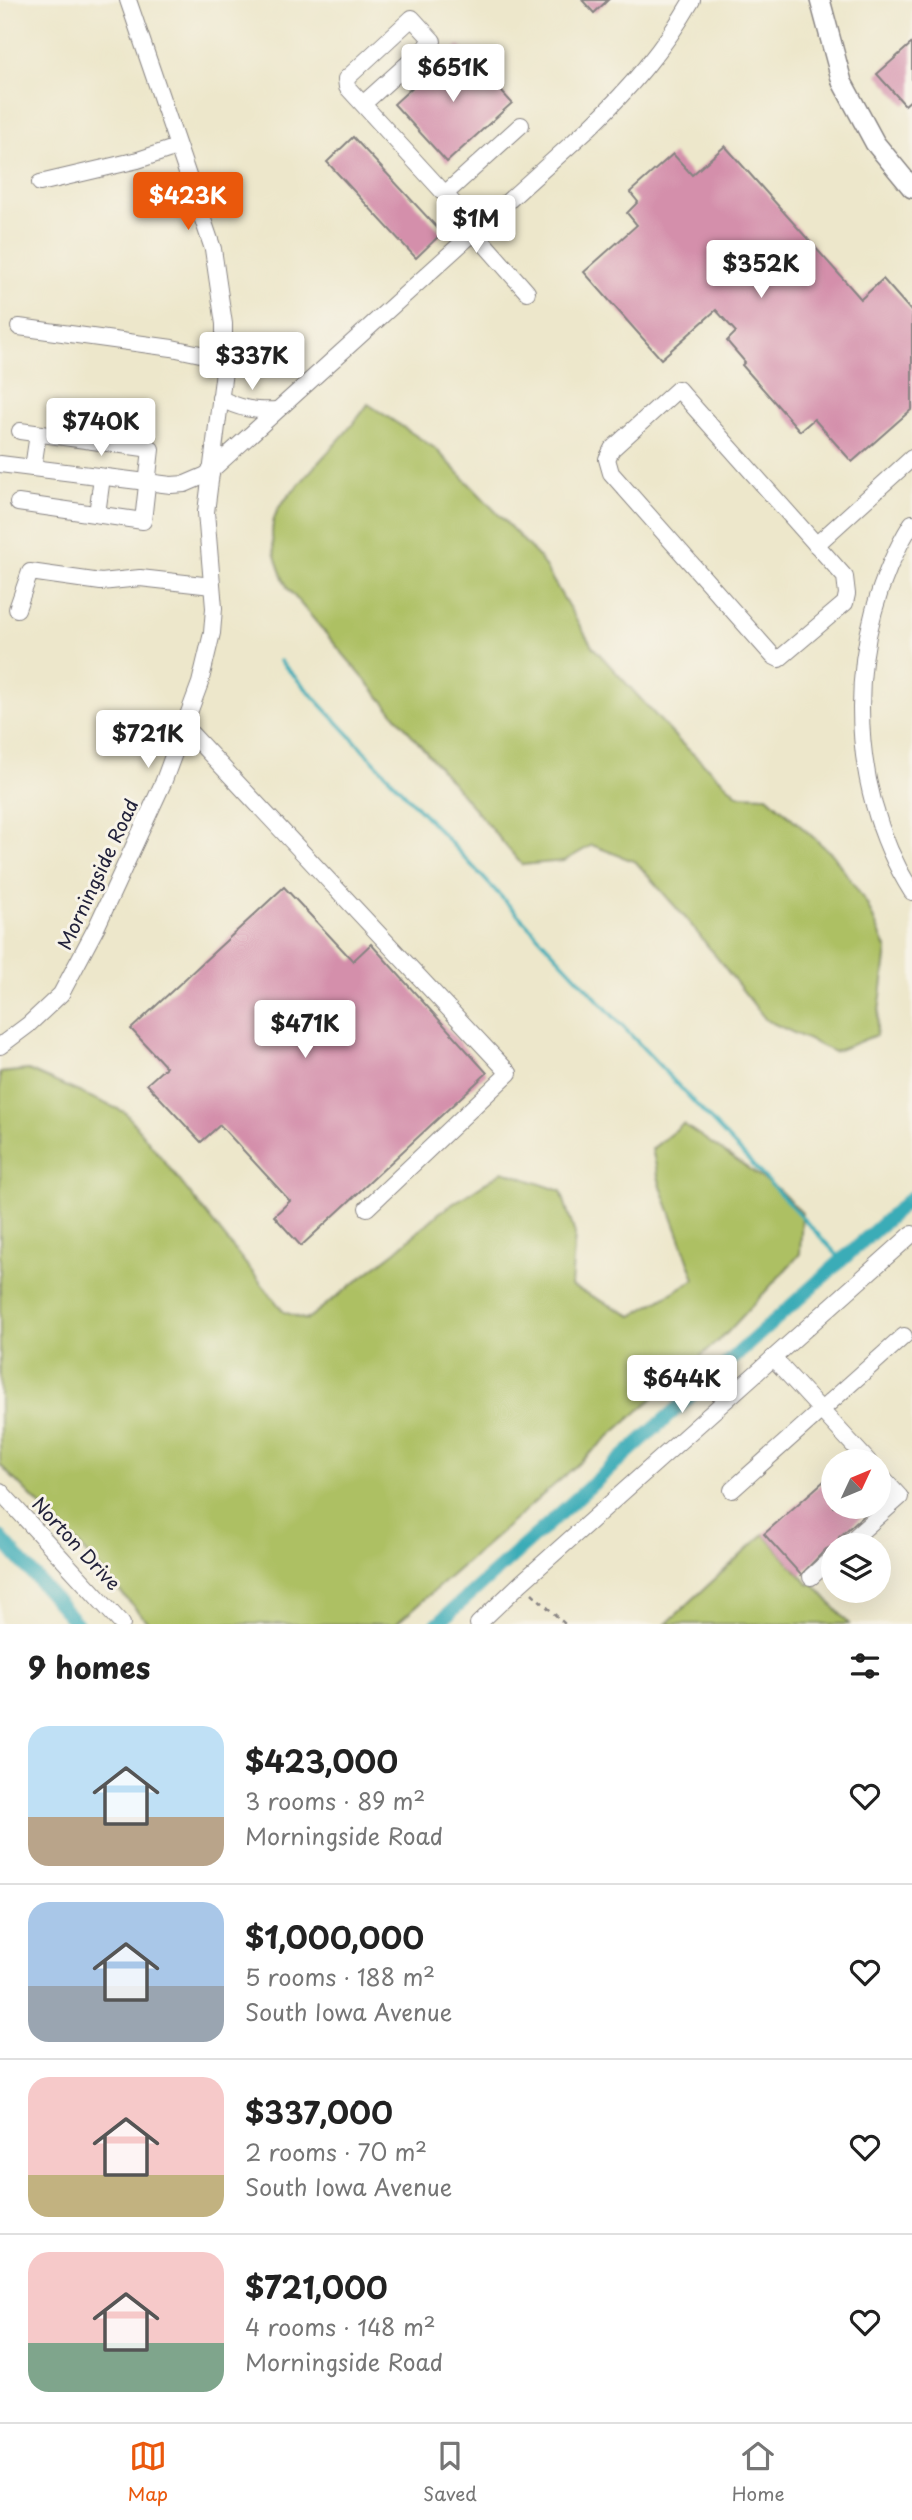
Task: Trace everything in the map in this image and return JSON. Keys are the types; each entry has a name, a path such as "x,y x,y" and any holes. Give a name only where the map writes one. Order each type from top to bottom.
{"main road":[{"path":"820,0 842,82 876,143 912,188"}],"street":[{"name":"Morningside Road","path":"0,1046 28,1026 61,994 103,914 163,783 200,683 212,633 214,608 206,512 224,359 224,324 213,249 128,0"},
{"path":"0,464 171,485 185,484 206,475 625,93 655,57 692,0"},
{"path":"363,104 433,41 412,18 346,79 347,87 445,194 527,292"},
{"path":"445,194 521,125"},
{"path":"40,183 138,160 177,147"},
{"path":"19,327 172,348 224,359"},
{"path":"678,389 816,545 845,576 848,594 845,603 779,659 773,656 611,472 607,459 612,449 678,389"},
{"path":"220,398 235,407 254,411 277,410"},
{"path":"18,503 143,521 151,449 20,431"},
{"path":"33,468 38,434"},
{"path":"816,545 912,458"},
{"path":"97,514 102,477"},
{"path":"912,523 889,569 874,609 866,646 861,728 870,792 885,837 912,892"},
{"path":"17,609 30,572 101,582 140,578 212,586"},
{"path":"184,726 509,1073 367,1208"},
{"path":"478,1624 912,1234"},
{"path":"732,1490 904,1336"},
{"path":"773,1358 857,1449"},
{"path":"891,1487 900,1497 891,1505"},
{"name":"Norton Drive","path":"0,1491 122,1624"},
{"path":"860,1533 875,1519"},
{"path":"811,1577 821,1568"}],"path":[{"path":"521,1583 565,1624"}],"green space":[{"path":"368,404 436,449 539,557 592,646 680,742 738,795 767,796 833,855 867,904 887,950 876,1035 834,1052 766,1020 688,921 636,862 592,845 564,861 522,865 288,589 272,541 277,511"},
{"path":"28,1070 125,1112 284,1312 306,1320 396,1251 439,1213 503,1171 561,1191 575,1234 571,1286 632,1316 695,1279 660,1184 652,1149 683,1124 778,1189 802,1213 800,1254 727,1333 396,1624 149,1624 79,1545 0,1465 0,1073"},
{"path":"764,1534 809,1585 813,1583 821,1592 821,1603 831,1603 849,1624 666,1624"}],"building":[{"path":"582,0 608,0 594,13"},
{"path":"912,43 912,99 905,105 877,74"},
{"path":"459,45 512,103 447,162 394,104"},
{"path":"353,137 442,233 416,258 327,162"},
{"path":"725,146 861,299 883,279 912,312 912,409 852,462 814,419 800,431 742,365 745,362 727,341 736,332 716,310 661,359 584,272 637,225 627,213 638,202 630,192 673,154 692,175"},
{"path":"284,887 353,961 371,944 487,1073 301,1246 274,1216 290,1201 220,1125 201,1142 147,1084 166,1067 131,1029"},
{"path":"821,1484 821,1519 859,1519 844,1533 821,1533 821,1554 801,1575 764,1534"}],"waterway":[{"path":"280,661 842,1260"},
{"path":"437,1624 912,1197"},
{"path":"0,1537 77,1624"}]}
